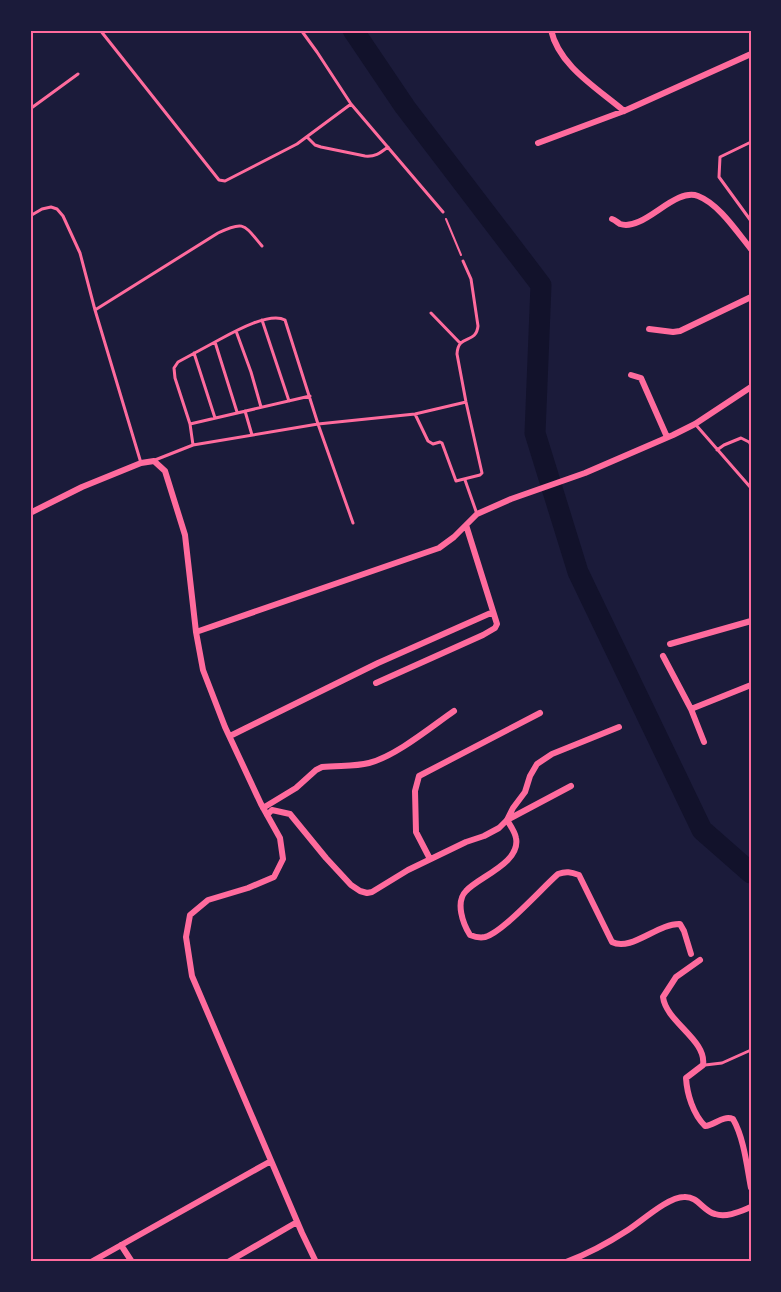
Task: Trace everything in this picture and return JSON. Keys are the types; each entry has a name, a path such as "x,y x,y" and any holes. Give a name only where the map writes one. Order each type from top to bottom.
{"street":[{"path":"551,30 553,39 567,63 624,111"},
{"path":"538,143 624,111 751,54"},
{"path":"612,219 621,224 634,223 670,202 695,195 722,213 751,249"},
{"path":"649,329 680,331 751,297"},
{"path":"631,375 641,378 667,437"},
{"path":"196,632 439,548 454,537 477,514 511,499 585,473 667,437 695,424 751,387"},
{"path":"30,513 82,487 141,463 154,461 165,471 184,535 203,670 230,736 263,808 280,838 283,859 274,878 208,900 190,915 186,937 192,976 315,1262"},
{"path":"376,683 495,628 497,624 466,525"},
{"path":"230,736 378,663 493,612"},
{"path":"670,644 751,621"},
{"path":"663,656 692,709 704,742"},
{"path":"692,709 751,685"},
{"path":"263,808 296,788 322,767 366,764 381,760 454,711"},
{"path":"430,860 416,832 415,792 419,776 540,713"},
{"path":"507,820 525,792 537,764 552,754 619,727"},
{"path":"267,815 272,810 290,814 351,885 367,893 378,889 408,870 466,842 484,836 499,828 507,820 571,786"},
{"path":"507,820 516,838 510,858 465,891 461,914 470,936 484,937 497,931 558,874 570,872 579,875 612,942 617,945 628,944 666,926 680,924 691,954"},
{"path":"700,960 676,977 663,997 667,1010 699,1048 704,1060 703,1065 686,1078 690,1101 698,1118 705,1126 725,1118 733,1119 742,1145 751,1188"},
{"path":"91,1262 271,1161"},
{"path":"566,1262 620,1235 672,1200 685,1196 697,1200 709,1212 717,1215 735,1214 751,1207"},
{"path":"228,1262 297,1222"},
{"path":"121,1245 132,1262"}],"lane":[{"path":"100,30 219,180 225,181 297,144 351,104"},
{"path":"301,30 351,104 443,212"},
{"path":"30,109 78,74"},
{"path":"307,137 315,145 321,147 365,156 379,154 388,147"},
{"path":"751,142 720,157 719,177 751,221"},
{"path":"30,216 51,207 57,209 63,216 80,254 141,463"},
{"path":"95,310 218,233 232,227 245,226 262,246"},
{"path":"416,414 428,441 433,444 440,442 442,444 456,481 480,475 483,471 457,354 460,343 474,336 478,326 471,279 463,261"},
{"path":"431,313 460,343"},
{"path":"193,445 174,372 178,362 236,331 262,320 282,318 285,320 318,424 354,523"},
{"path":"262,320 289,401"},
{"path":"236,331 261,407"},
{"path":"215,342 237,412"},
{"path":"194,353 215,418"},
{"path":"189,424 310,396"},
{"path":"154,461 193,445 318,424 416,414 466,402"},
{"path":"246,411 252,435"},
{"path":"695,424 751,488"},
{"path":"717,450 741,438 749,442 751,446"},
{"path":"465,480 477,514"},
{"path":"703,1065 723,1063 751,1050"}],"path":[{"path":"443,212 463,261"}],"waterway":[{"path":"353,30 405,107 541,285 535,433 578,572 702,830 751,873"}]}
